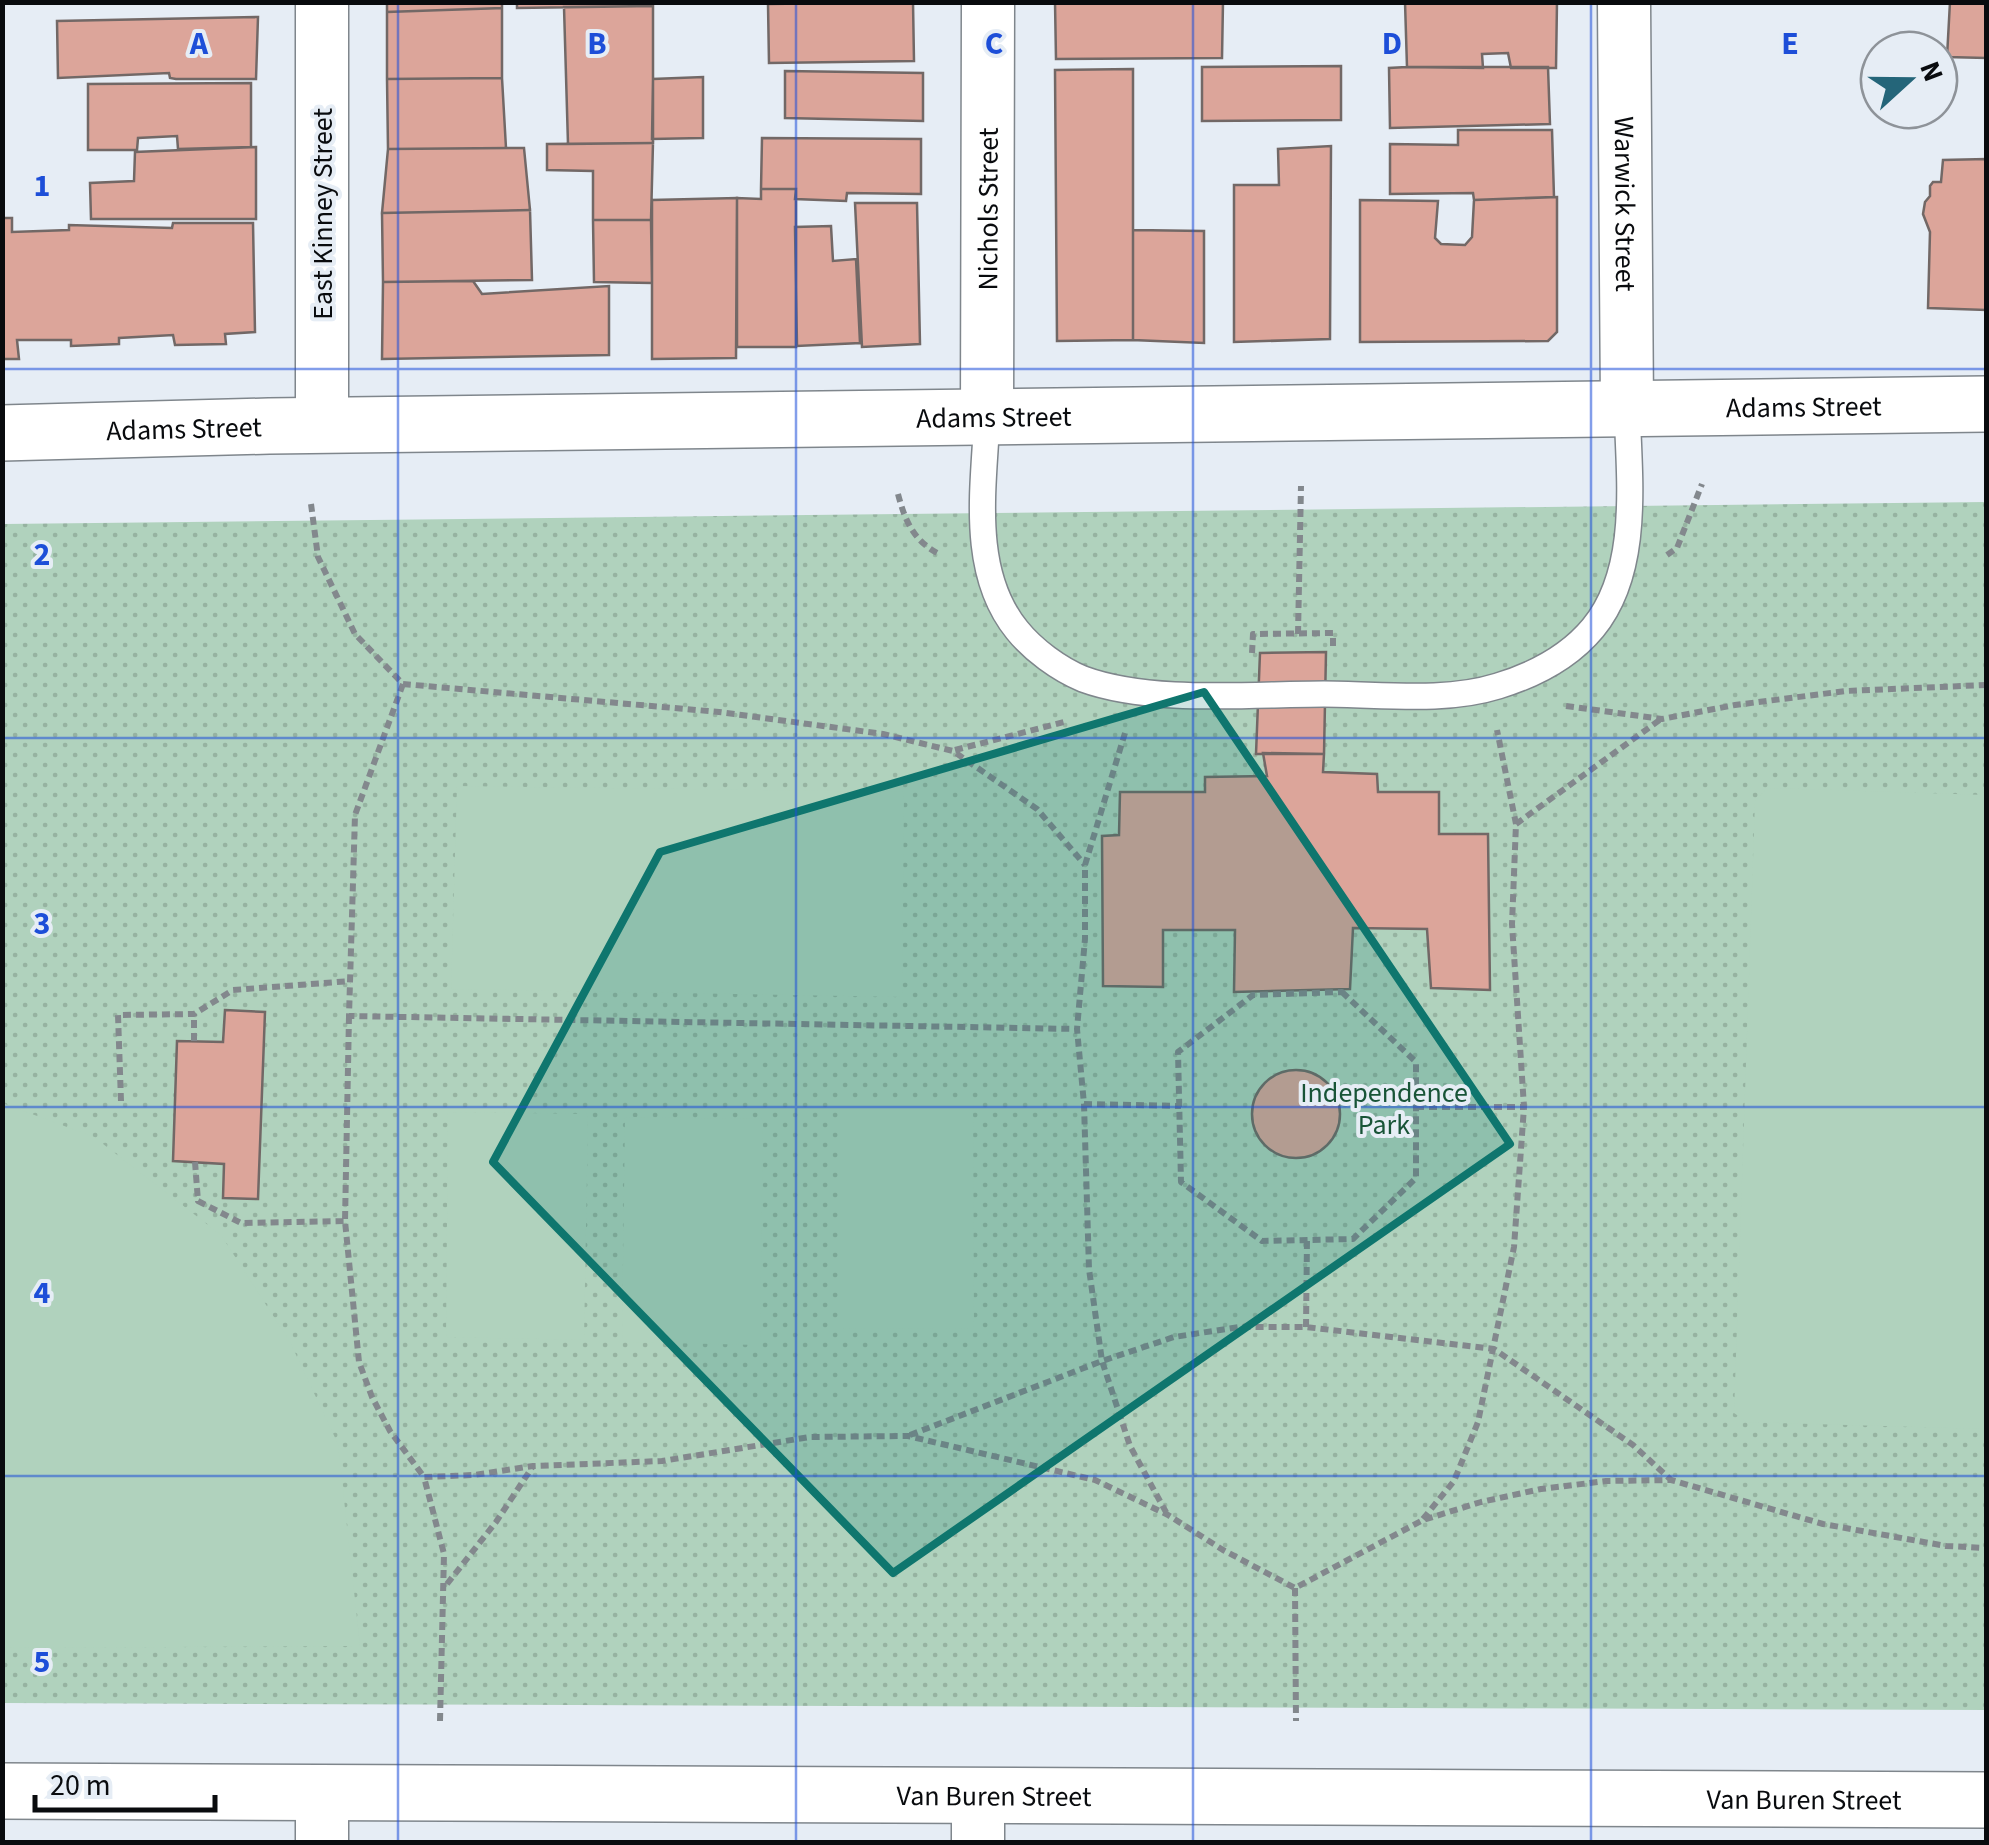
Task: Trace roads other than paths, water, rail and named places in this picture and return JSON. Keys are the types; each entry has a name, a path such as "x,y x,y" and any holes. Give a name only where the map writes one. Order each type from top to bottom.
{"street":[{"name":"East Kinney Street","path":"322,2 322,426"},
{"name":"Nichols Street","path":"987,417 988,2"},
{"name":"Warwick Street","path":"1624,2 1627,408"},
{"name":"Adams Street","path":"2,433 1986,404"},
{"name":"Van Buren Street","path":"2,1791 322,1818 978,1820 1986,1800"}],"lane":[{"path":"987,417 982,535 988,567 1001,604 1016,630 1044,656 1081,678 1126,690 1258,696 1442,694 1496,687 1556,662 1593,628 1616,594 1628,513 1627,408"}],"park label":[{"name":"Independence Park","path":"1384,1108"}]}
